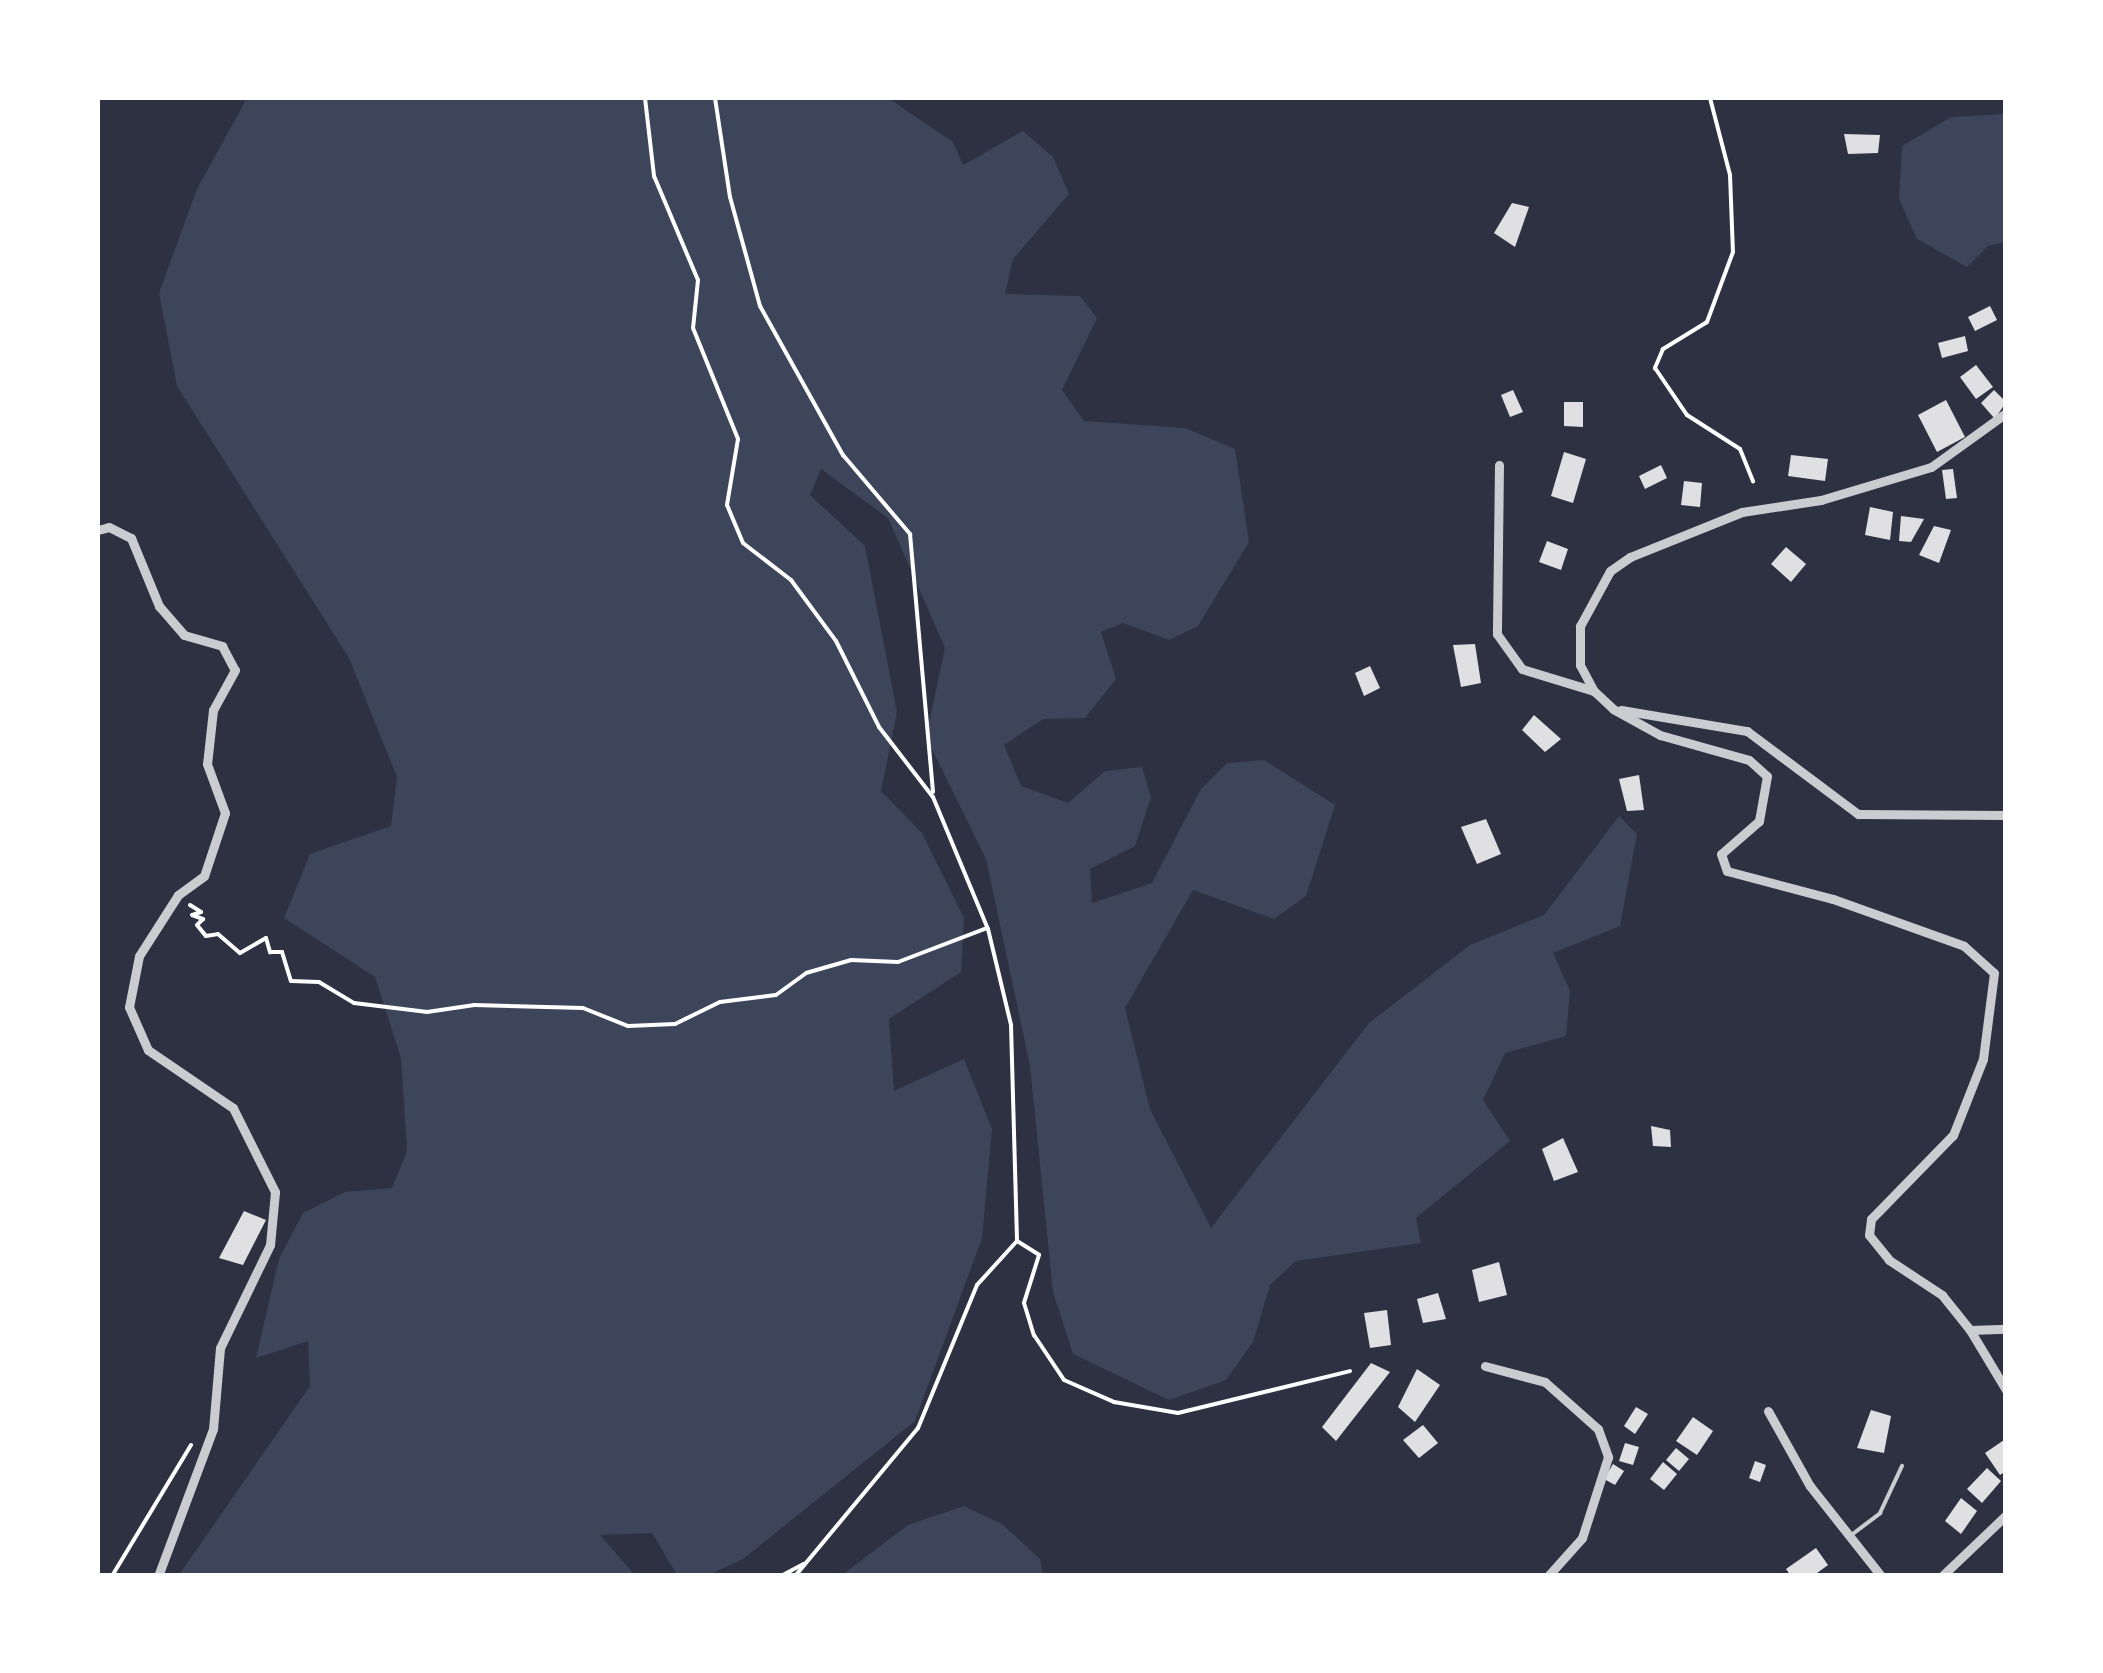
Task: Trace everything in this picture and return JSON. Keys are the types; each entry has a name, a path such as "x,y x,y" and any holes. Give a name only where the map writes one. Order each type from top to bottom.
{"street":[{"path":"2006,413 1931,467 1820,500 1742,512 1630,557 1610,571 1580,626 1580,665 1594,691 1614,709 1660,735 1750,760 1767,776 1760,822 1721,854 1726,872 1834,900 1964,946 1994,972 1983,1059 1953,1134 1871,1219 1869,1236 1889,1260 1942,1295 1970,1330 2006,1390"},
{"path":"1499,465 1497,634 1522,668 1594,691"},
{"path":"98,530 109,527 131,538 159,606 184,635 222,646 236,670 213,710 207,764 226,814 204,876 188,888 140,956 129,1007 148,1050 233,1108 274,1192 270,1246 220,1348 212,1432 158,1576"},
{"path":"1614,709 1748,731 1858,814 2006,815"},
{"path":"1970,1330 2006,1329"},
{"path":"1486,1366 1545,1382 1598,1430 1608,1458 1582,1538 1548,1576"},
{"path":"1768,1411 1810,1486 1881,1576"},
{"path":"1942,1576 2006,1516"}],"lane":[{"path":"1850,1536 1880,1513 1902,1466"}],"path":[{"path":"645,98 654,176 698,280 693,328 738,439 727,505 743,543 791,580 836,641 879,727 933,797 987,928 1011,1024 1017,1241 976,1285 918,1428 854,1498 812,1560 795,1576"},
{"path":"726,98 715,100 730,197 760,306 843,455 910,534 933,797"},
{"path":"1710,98 1730,175 1733,252 1707,322 1663,349 1655,368 1688,415 1740,450 1753,480"},
{"path":"188,888 200,897 188,907 201,912 192,915 204,919 197,925 206,936 218,934 240,953 266,938 270,952 282,952 291,981 319,982 354,1002 427,1012 474,1005 583,1008 628,1026 674,1024 720,1002 776,994 806,974 851,960 898,962 987,928"},
{"path":"1017,1241 1039,1255 1024,1303 1034,1334 1064,1380 1114,1402 1178,1413 1350,1371"},
{"path":"112,1576 186,1447 212,1432"},
{"path":"782,1576 812,1560"}],"shaded area":[{"path":"247,98 888,98 953,142 963,165 1023,131 1053,157 1069,194 1013,259 1005,294 1080,296 1097,318 1062,390 1084,421 1185,428 1235,449 1249,542 1198,626 1169,640 1123,623 1101,632 1116,679 1085,718 1043,719 1004,745 1021,786 1068,803 1105,771 1142,767 1151,797 1135,846 1090,869 1092,903 1152,883 1201,789 1227,763 1264,760 1335,805 1306,896 1274,919 1193,890 1125,1008 1150,1109 1211,1228 1369,1023 1470,945 1544,915 1619,816 1637,834 1620,926 1553,953 1570,991 1566,1036 1505,1053 1483,1100 1510,1141 1416,1218 1421,1243 1296,1261 1270,1285 1253,1342 1226,1380 1169,1400 1073,1354 1053,1292 1030,1066 986,859 926,737 945,648 888,518 821,469 810,495 865,546 897,712 881,791 922,833 964,918 961,972 889,1019 894,1091 964,1059 992,1129 982,1238 915,1421 743,1559 708,1575 677,1575 652,1533 600,1535 635,1575 179,1575 310,1386 308,1341 256,1358 279,1259 303,1213 345,1192 392,1188 407,1151 401,1058 375,977 284,918 310,854 391,826 397,777 349,658 177,386 159,293 197,189"},
{"path":"2005,114 2005,242 1988,246 1967,267 1917,239 1899,199 1902,146 1951,117"},
{"path":"964,1506 1002,1524 1040,1559 1043,1575 842,1575 908,1525"}],"building":[{"path":"1844,134 1880,135 1878,153 1848,154"},
{"path":"1512,203 1529,207 1515,247 1494,233"},
{"path":"1990,306 1997,320 1975,331 1968,317"},
{"path":"1965,336 1968,351 1942,358 1938,343"},
{"path":"1976,365 1993,387 1976,399 1960,377"},
{"path":"1513,390 1523,412 1510,417 1501,395"},
{"path":"1994,390 2006,402 1995,419 1981,403"},
{"path":"1946,400 1965,437 1937,452 1918,415"},
{"path":"1564,402 1583,402 1583,427 1564,426"},
{"path":"1564,452 1586,459 1573,503 1551,496"},
{"path":"1791,455 1828,459 1825,481 1788,476"},
{"path":"1661,465 1667,478 1645,489 1639,476"},
{"path":"1953,469 1957,498 1946,499 1942,470"},
{"path":"1684,481 1702,483 1700,507 1681,505"},
{"path":"1870,507 1893,512 1890,540 1865,535"},
{"path":"1901,516 1924,519 1911,542 1899,541"},
{"path":"1934,526 1951,530 1939,563 1919,555"},
{"path":"1547,541 1568,549 1561,570 1539,562"},
{"path":"1786,547 1806,564 1791,582 1771,564"},
{"path":"1475,644 1481,683 1461,687 1453,645"},
{"path":"1370,666 1380,688 1364,696 1355,673"},
{"path":"1534,715 1561,739 1545,752 1522,730"},
{"path":"1639,775 1644,810 1627,811 1619,779"},
{"path":"1486,819 1501,854 1477,864 1461,827"},
{"path":"1651,1126 1670,1130 1671,1147 1653,1146"},
{"path":"1563,1138 1578,1172 1554,1181 1542,1149"},
{"path":"244,1211 266,1220 243,1265 219,1258"},
{"path":"1499,1262 1507,1295 1479,1302 1472,1270"},
{"path":"1438,1293 1446,1319 1423,1323 1417,1299"},
{"path":"1387,1310 1391,1345 1370,1348 1364,1313"},
{"path":"1371,1363 1390,1372 1336,1441 1322,1427"},
{"path":"1417,1369 1440,1385 1415,1422 1398,1407"},
{"path":"1636,1407 1648,1414 1635,1434 1624,1426"},
{"path":"1871,1410 1891,1416 1884,1453 1857,1448"},
{"path":"1693,1417 1713,1431 1697,1455 1676,1441"},
{"path":"1423,1425 1438,1443 1419,1458 1403,1440"},
{"path":"2004,1440 2006,1471 2000,1475 1985,1453"},
{"path":"1625,1443 1639,1447 1633,1465 1619,1461"},
{"path":"1676,1448 1689,1459 1679,1471 1666,1460"},
{"path":"1755,1461 1766,1465 1760,1482 1749,1478"},
{"path":"1663,1462 1677,1474 1664,1490 1650,1479"},
{"path":"1613,1464 1624,1471 1615,1485 1604,1479"},
{"path":"1987,1468 2001,1481 1982,1503 1967,1489"},
{"path":"1961,1498 1977,1511 1961,1534 1945,1521"},
{"path":"1816,1548 1828,1565 1813,1576 1791,1576 1786,1569"}]}
